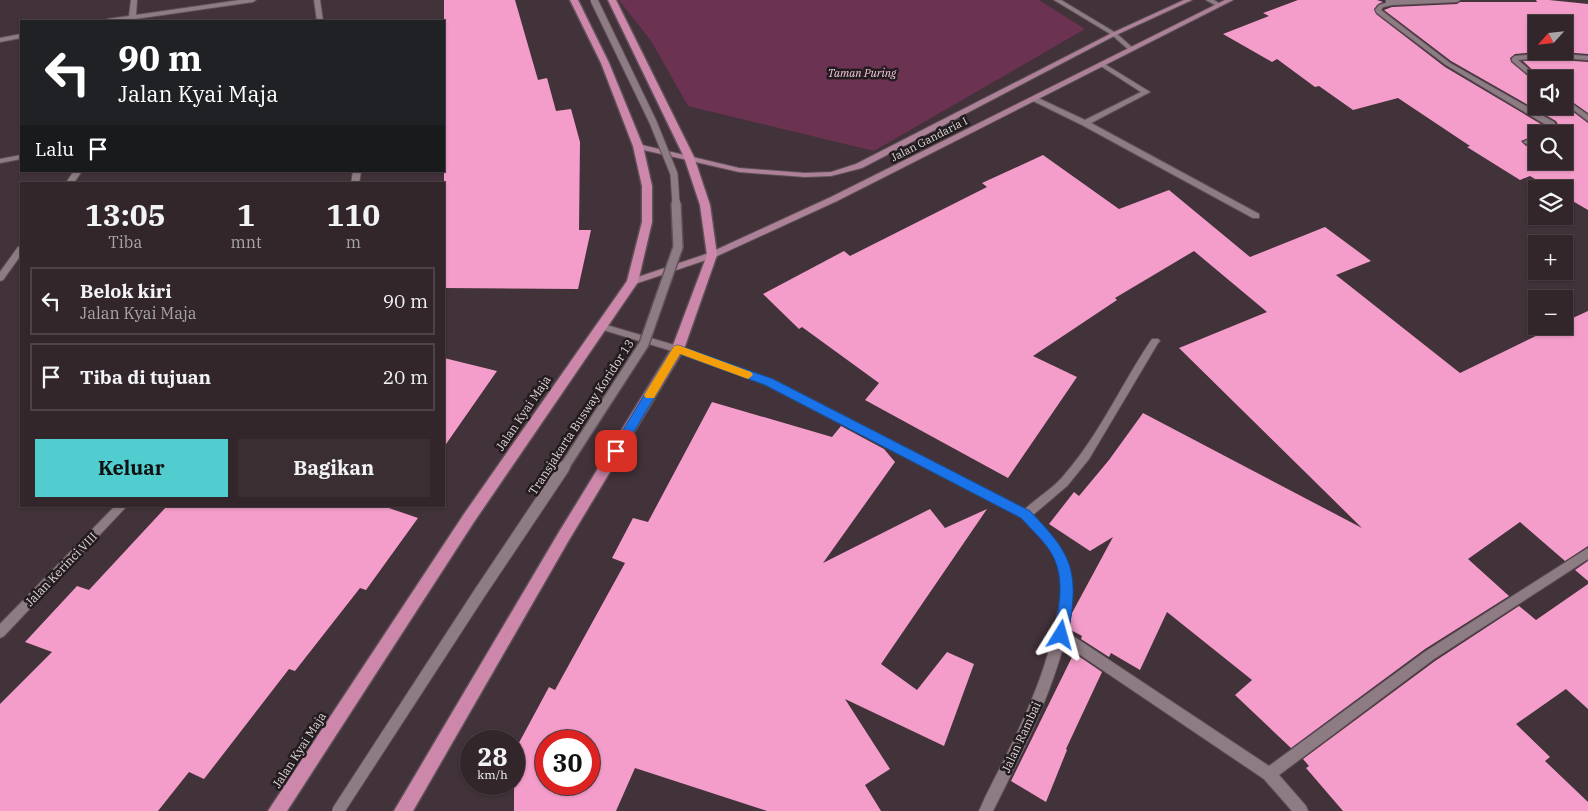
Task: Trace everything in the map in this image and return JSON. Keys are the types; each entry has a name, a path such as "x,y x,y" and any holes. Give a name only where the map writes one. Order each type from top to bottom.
{"main road":[{"name":"Jalan Kyai Maja","path":"277,811 469,518 632,282 647,222 648,186 638,146 605,63 574,0"},
{"path":"403,811 564,536 678,349 712,255 705,205 688,157 612,0"},
{"name":"Jalan Gandaria I","path":"638,146 739,170 805,175 831,174 859,166 1114,34 1189,0"},
{"name":"Jalan Gandaria I","path":"632,282 712,255 834,199 1230,0"}],"street":[{"path":"134,0 132,19 253,0"},
{"path":"316,0 320,20"},
{"name":"Transjakarta Busway Koridor 13","path":"338,811 479,594 590,430 644,344 678,247 674,174 653,122 594,0"},
{"path":"1057,0 1114,34 1131,49"},
{"path":"1209,0 1219,5"},
{"path":"1384,0 1392,3"},
{"path":"1457,0 1392,3 1381,6 1378,10 1448,64 1552,125"},
{"path":"0,40 20,36"},
{"path":"1528,72 1515,61 1515,58 1547,55 1588,58"},
{"path":"1085,123 1146,92 1101,64"},
{"path":"1033,100 1085,123 1256,216"},
{"path":"1573,107 1588,119"},
{"path":"0,161 20,157"},
{"path":"70,182 77,172"},
{"path":"0,278 20,250"},
{"name":"Jalan Rambai","path":"600,326 678,349 769,382 1026,514 1052,544 1065,567 1068,592 1061,635 1033,717 986,811"},
{"path":"1026,514 1074,473 1113,413 1128,384 1155,341"},
{"name":"Jalan Kerinci VIII","path":"0,632 121,507"},
{"path":"1269,774 1430,655 1588,553"},
{"path":"1061,635 1269,774 1301,811"}],"green space":[{"name":"Taman Puring","path":"619,0 1039,0 1085,29 874,151 688,106 651,41"}],"building":[{"path":"444,0 515,0 538,80 547,78 556,111 571,109 580,142 579,230 591,230 578,289 445,288"},
{"path":"1298,0 1377,0 1383,2 1374,9 1376,14 1445,67 1543,125 1528,125 1528,138 1521,141 1526,146 1528,145 1528,170 1573,170 1573,125 1558,125 1556,121 1546,115 1573,115 1573,112 1588,123 1588,210 1573,201 1573,180 1537,180 1530,176 1520,180 1467,147 1470,146 1398,98 1353,110 1319,86 1315,87 1277,59 1272,62 1223,34 1269,16 1263,13"},
{"path":"1536,0 1549,0 1588,4 1588,54 1573,53 1573,15 1528,15 1528,53 1515,54 1510,58 1511,62 1528,76 1528,105 1451,61 1384,10 1392,7 1457,4 1460,2 1537,2"},
{"path":"1561,60 1588,62 1588,113 1573,102 1573,70 1532,70 1523,61"},
{"path":"1043,155 1119,209 1169,190 1250,257 1325,227 1371,261 1336,275 1460,373 1538,335 1573,335 1573,318 1588,311 1588,546 1565,561 1520,522 1468,559 1509,596 1425,649 1291,748 1235,695 1252,680 1167,612 1140,670 1111,653 1109,657 1081,639 1082,636 1069,629 1072,613 1113,537 1090,551 1049,524 1074,492 1079,496 1109,460 1143,413 1362,528 1179,348 1267,312 1194,251 1115,298 1117,300 1033,356 1077,377 1008,478 865,400 879,383 802,327 799,329 763,294 844,251 850,256 987,187 982,183"},
{"path":"445,358 497,371 445,446"},
{"path":"712,402 832,437 841,426 884,449 895,462 823,563 930,509 945,528 987,509 881,664 917,690 947,652 974,664 944,746 845,699 890,769 865,785 881,811 767,811 635,768 616,811 514,811 514,795 525,795 525,732 549,687 555,690 625,563 612,558 633,518 648,522"},
{"path":"166,507 386,507 418,518 366,590 360,588 295,671 289,669 204,779 189,772 158,811 0,811 0,704 52,652 25,642 77,586 89,590"},
{"path":"1588,561 1588,581 1575,570"},
{"path":"1588,584 1588,709 1566,689 1516,724 1550,757 1545,761 1588,802 1588,811 1343,811 1306,768 1309,766 1303,759 1435,661 1519,606 1536,620"},
{"path":"1074,653 1102,672 1066,749 1046,802 1011,781"}],"slow traffic":[{"path":"650,395 678,349 748,375"}],"route":[{"path":"616,451 678,349 769,382 1026,514 1052,544 1065,567 1068,592 1061,635"}]}
